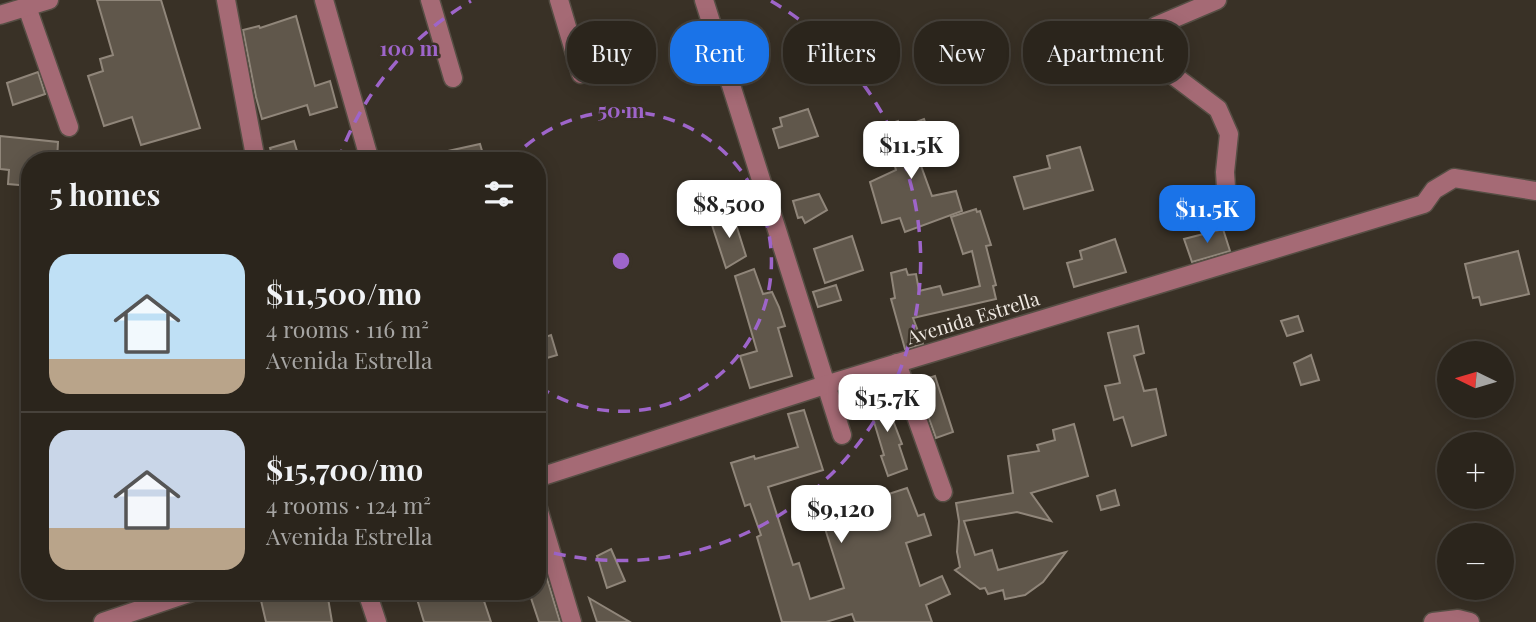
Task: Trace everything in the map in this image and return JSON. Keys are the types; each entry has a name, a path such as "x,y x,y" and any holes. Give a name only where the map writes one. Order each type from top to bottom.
{"street":[{"path":"0,15 49,0"},
{"path":"226,0 254,152"},
{"path":"324,0 367,152"},
{"path":"429,0 453,78"},
{"path":"559,0 567,27"},
{"path":"704,0 842,435"},
{"path":"1217,0 1156,26 1148,48 1153,60 1218,109 1229,134 1225,172 1228,218"},
{"path":"27,7 69,127"},
{"name":"Avenida Estrella","path":"546,475 825,385 1424,204 1434,190 1454,178 1536,191"},
{"path":"897,363 943,492"},
{"path":"546,535 572,622"},
{"path":"103,622 168,600"},
{"path":"370,600 377,622"},
{"path":"1433,622 1458,619 1470,622"}],"building":[{"path":"97,0 161,0 200,128 141,145 132,117 104,126 88,76 103,71 100,59 113,55"},
{"path":"296,16 315,86 330,81 337,107 310,115 307,105 262,119 243,30 259,26 260,28"},
{"path":"38,72 45,94 13,105 7,83"},
{"path":"808,109 818,136 779,148 773,129 782,126 780,118"},
{"path":"924,119 937,156 920,163 932,196 956,191 962,211 905,232 900,218 882,223 870,182 896,170 883,126 898,121 900,128"},
{"path":"0,136 58,142 57,152 21,152 21,185 8,184 9,170 0,169"},
{"path":"294,141 297,152 271,152 270,148"},
{"path":"480,144 482,152 443,152"},
{"path":"1080,147 1093,190 1024,209 1014,177 1050,168 1047,156"},
{"path":"819,194 827,210 805,223 802,217 798,218 793,201"},
{"path":"976,209 977,212 980,211 991,245 986,246 996,285 993,286 996,299 913,318 923,344 905,349 891,299 895,298 891,273 906,269 908,275 916,274 919,291 940,286 943,295 980,286 972,251 963,254 951,217"},
{"path":"733,215 746,256 726,268 711,222"},
{"path":"1223,229 1230,251 1192,262 1184,239"},
{"path":"852,236 863,270 825,283 814,249"},
{"path":"1115,239 1126,272 1074,287 1067,263 1082,259 1080,251"},
{"path":"1518,251 1529,294 1481,305 1479,297 1473,298 1465,264"},
{"path":"754,269 763,294 772,292 779,307 785,326 778,328 792,376 750,388 740,356 757,351 735,276"},
{"path":"836,285 841,300 818,307 813,292"},
{"path":"1298,316 1303,331 1287,336 1281,321"},
{"path":"1138,326 1144,353 1134,356 1144,391 1156,389 1166,435 1132,446 1123,417 1114,420 1105,386 1120,383 1108,333"},
{"path":"551,335 557,355 546,358 546,337"},
{"path":"1311,355 1319,380 1301,385 1294,363"},
{"path":"935,376 953,432 936,438 916,382"},
{"path":"887,389 892,409 889,410 902,444 899,445 907,469 888,476 868,402"},
{"path":"804,410 823,470 768,487 793,565 799,563 810,599 844,588 821,516 907,488 918,516 924,514 931,535 906,543 920,586 942,576 950,594 926,605 932,622 855,622 852,614 826,622 782,622 757,537 761,535 750,504 745,506 731,463 798,447 788,414"},
{"path":"1074,424 1088,476 1031,493 1051,521 1017,512 964,521 975,555 992,550 998,570 1066,552 1043,582 1025,595 1005,599 1003,590 988,594 985,588 980,589 955,570 960,567 956,503 1013,493 1008,456 1039,451 1037,445 1055,440 1053,430"},
{"path":"1115,490 1119,505 1101,510 1097,496"},
{"path":"611,549 625,581 607,588 597,556"},
{"path":"546,575 560,622 539,622 532,600 546,600"},
{"path":"589,598 630,622 597,622"},
{"path":"261,600 328,600 332,622 266,622"},
{"path":"417,600 484,600 491,622 424,622"}]}
